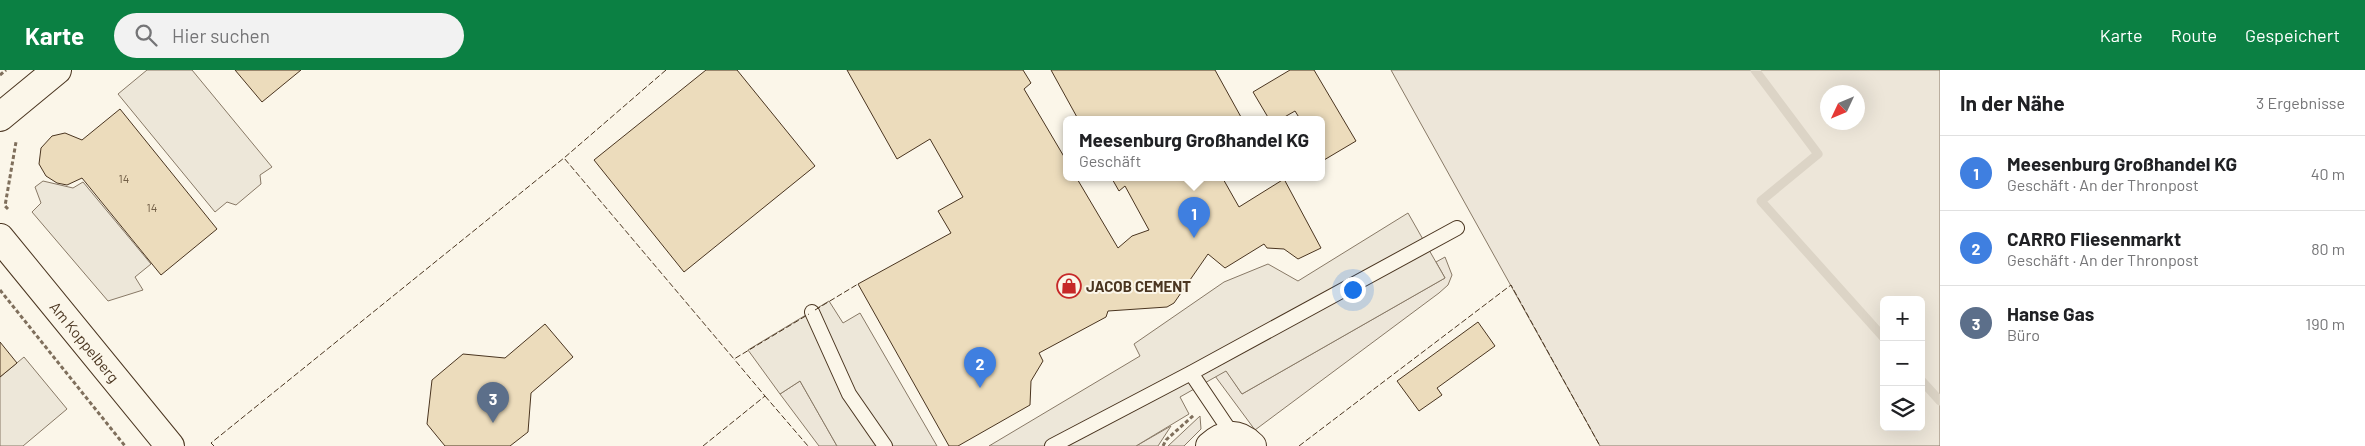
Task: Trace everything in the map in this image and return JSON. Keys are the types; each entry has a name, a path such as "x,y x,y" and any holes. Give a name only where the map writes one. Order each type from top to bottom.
{"street":[{"path":"0,117 58,70"},
{"name":"Am Koppelberg","path":"0,238 170,446"}],"lane":[{"path":"1052,446 1191,373 1457,228"},
{"path":"812,312 849,394 885,446"},
{"path":"1191,373 1211,403 1231,442"}],"path":[{"path":"0,75 6,70"},
{"path":"0,290 125,446"},
{"path":"1163,446 1182,424 1211,403"}],"shaded area":[{"path":"147,70 192,70 272,167 260,175 261,184 236,205 227,202 215,212 118,94"},
{"path":"1391,70 1940,70 1940,446 1600,446"},
{"path":"43,181 73,188 83,182 151,264 135,277 143,290 108,301 32,212 41,203 35,187"},
{"path":"1408,213 1445,278 1242,394 1226,371 1180,397 1189,414 1136,446 989,446 1140,356 1134,344 1224,282 1268,264 1298,281"},
{"path":"1445,257 1452,275 1448,285 1255,430 1215,376 1226,370 1242,394 1445,278 1436,262"},
{"path":"829,301 843,323 860,313 937,446 837,446 800,381 780,394 748,350"},
{"path":"24,357 67,409 23,446 0,446 0,377"},
{"path":"800,381 837,446 819,446 780,394"},
{"path":"1200,416 1201,429 1184,446 1168,446"},
{"path":"1171,426 1158,446 1136,446"}],"building":[{"path":"235,70 301,70 262,102"},
{"path":"706,70 737,70 815,166 684,272 594,160"},
{"path":"847,70 1023,70 1031,83 1024,89 1063,155 1063,181 1078,181 1118,248 1132,236 1149,230 1125,186 1119,191 1113,181 1224,181 1239,207 1281,181 1285,181 1321,248 1298,259 1284,249 1267,248 1264,244 1225,268 1208,254 1174,303 1167,307 1108,311 1106,317 1039,353 1043,361 1031,381 1030,405 958,446 949,446 858,284 951,233 938,211 963,197 930,139 897,159"},
{"path":"1051,70 1215,70 1240,116 1076,116"},
{"path":"1290,70 1314,70 1356,141 1325,159 1325,116 1298,116 1295,111 1286,116 1267,116 1253,92"},
{"path":"120,109 217,229 161,275 82,178 67,185 57,183 46,176 39,164 41,148 52,136 65,133 82,140"},
{"path":"1478,322 1495,346 1437,388 1442,395 1419,411 1397,381"},
{"path":"545,324 573,357 531,393 528,432 510,446 445,446 427,424 432,380 463,354 505,358"},
{"path":"0,342 17,363 0,377"}],"waterway":[{"path":"1755,70 1818,154 1761,201 1880,334"},
{"path":"1925,384 1940,401"}],"fence":[{"path":"666,70 564,158 734,359 809,314"},
{"path":"214,446 211,443 564,158"},
{"path":"815,310 858,284"},
{"path":"1299,446 1511,285 1600,446"},
{"path":"703,446 765,396 734,359"},
{"path":"765,396 808,446"}],"place":[{"name":"Meesenburg Großhandel KG","path":"1194,238"},
{"name":"JACOB CEMENT","path":"1069,286"},
{"name":"CARRO Fliesenmarkt","path":"980,388"},
{"name":"Hanse Gas","path":"493,423"}]}
